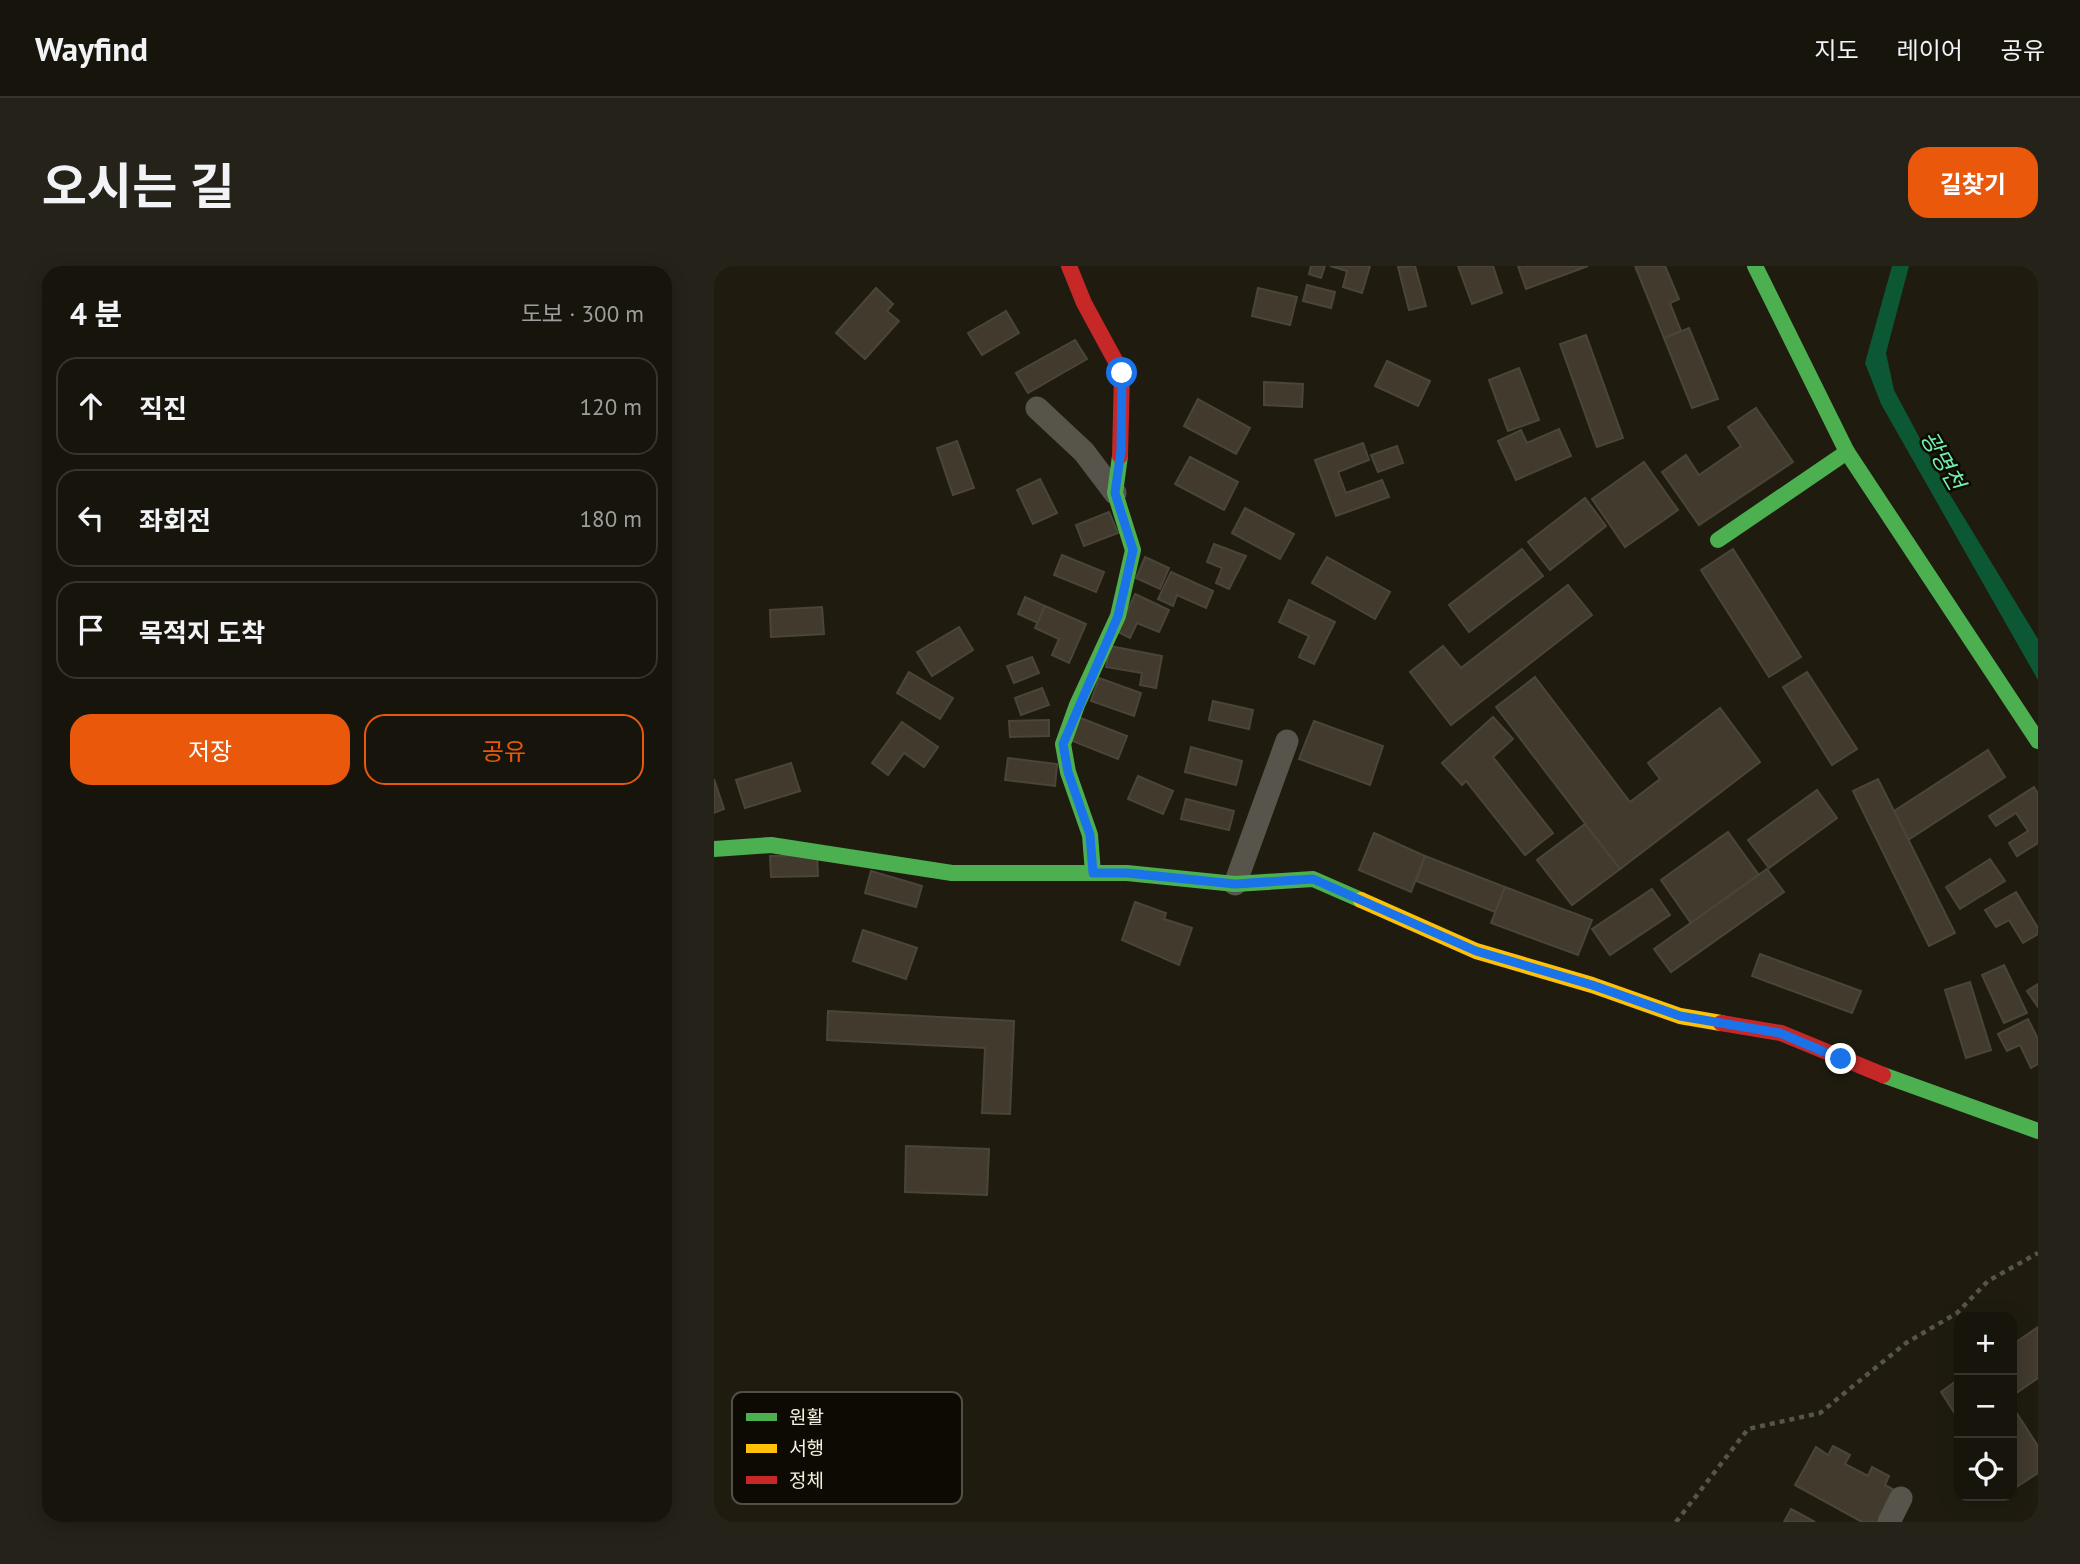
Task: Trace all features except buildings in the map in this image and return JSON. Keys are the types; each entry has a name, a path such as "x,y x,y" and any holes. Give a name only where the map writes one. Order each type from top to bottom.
{"street":[{"path":"1069,266 1084,303 1122,373 1121,450 1115,493"},
{"path":"1755,266 1847,452 2038,741"},
{"path":"1037,408 1084,452 1115,493 1133,550 1118,616 1063,744 1068,772 1090,835 1093,873"},
{"path":"1718,540 1847,452"},
{"path":"1235,884 1287,741"},
{"path":"714,849 771,845 951,873 1127,873 1235,884 1313,879 1476,951 1592,985 1680,1016 1780,1033 1904,1083 2038,1132"},
{"path":"1889,1522 1901,1498"}],"path":[{"path":"1676,1522 1748,1429 1820,1413 1906,1343 1958,1313 1987,1281 2038,1253"}],"shaded area":[{"path":"1892,266 1909,266 1886,353 1894,390 1949,493 2038,639 2038,680 1881,404 1865,363"}],"traffic: fast":[{"path":"1755,266 1847,452 2038,741"},
{"path":"1718,540 1847,452"},
{"path":"1093,873 1090,835 1068,772 1063,744 1077,705 1118,616 1133,550 1115,493 1120,456"},
{"path":"714,849 771,845 952,873 1127,873 1235,884 1313,879 1361,900"},
{"path":"1883,1075 2038,1131"}],"traffic: slow":[{"path":"1361,900 1476,951 1592,985 1680,1016 1721,1023"}],"traffic: jam":[{"path":"1069,266 1084,303 1122,373 1120,456"},
{"path":"1721,1023 1781,1033 1883,1075"}],"route":[{"path":"1122,373 1121,450 1115,493 1133,550 1118,616 1077,705 1063,744 1068,772 1090,835 1093,873 1127,873 1235,884 1313,879 1476,951 1592,985 1680,1016 1780,1033 1841,1059"}],"water label":[{"name":"광명천","path":"1943,460"}]}
